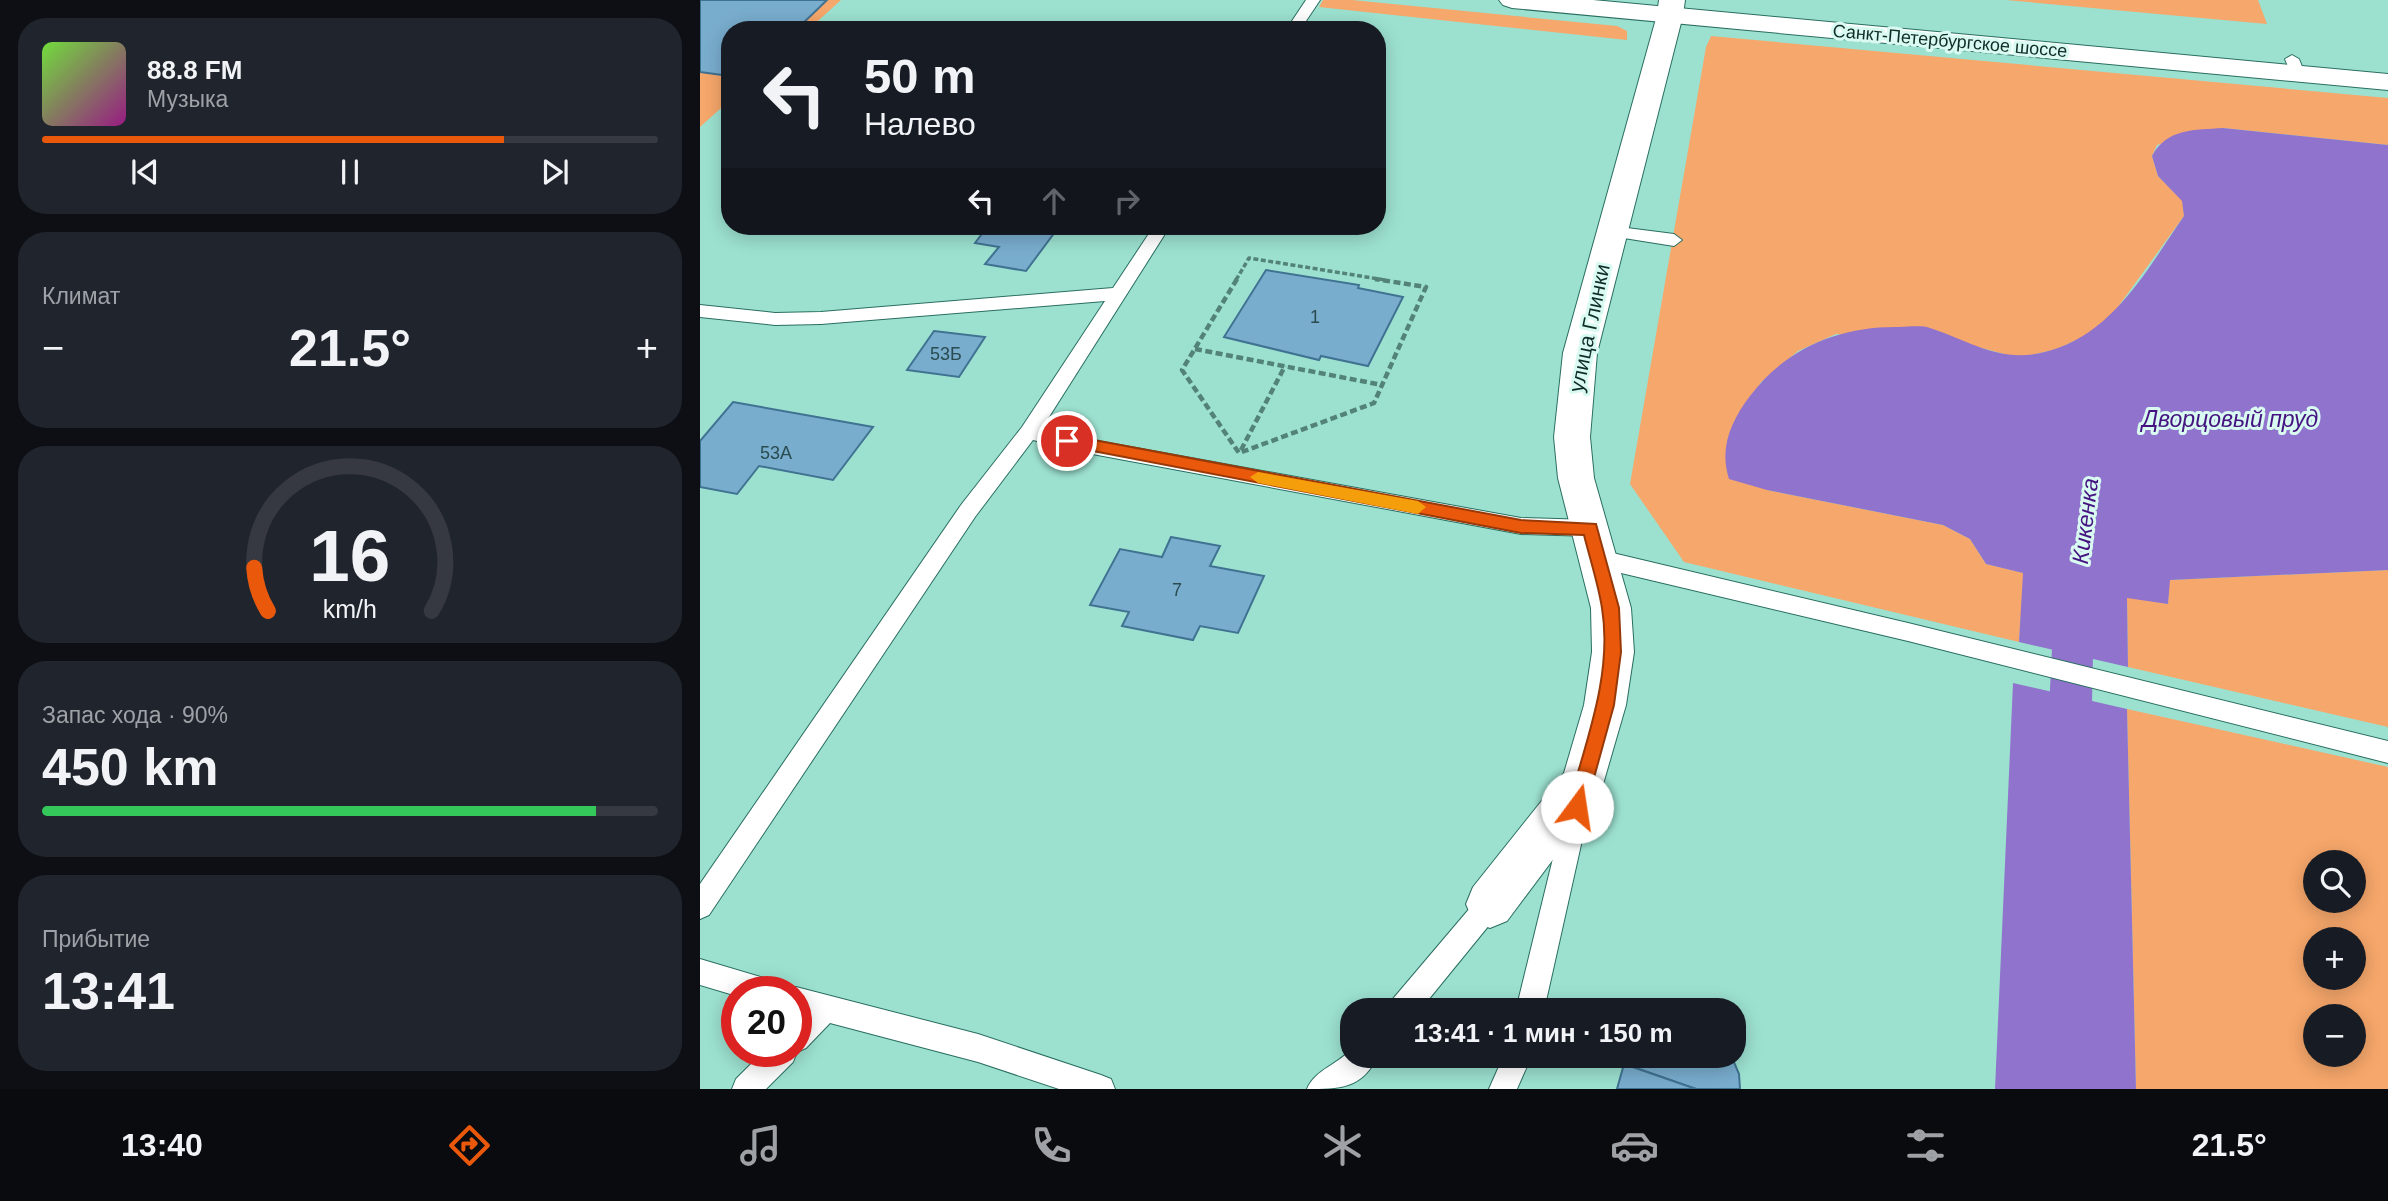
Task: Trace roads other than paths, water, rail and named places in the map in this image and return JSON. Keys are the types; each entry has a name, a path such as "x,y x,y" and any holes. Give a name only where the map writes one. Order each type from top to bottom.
{"main road":[{"name":"Санкт-Петербургское шоссе","path":"1511,0 1670,4 2295,66 2388,82"},
{"name":"улица Глинки","path":"1490,904 1583,783 1605,705 1613,652 1611,608 1577,478 1572,438 1574,394 1580,353 1670,4"},
{"name":"Санкт-Петербургское шоссе","path":"2295,66 2388,67"}],"lane":[{"path":"1299,21 1313,0"},
{"path":"1611,231 1674,240"},
{"path":"700,906 968,511 1029,432 1156,235"},
{"path":"700,311 775,319 835,317 1116,295"},
{"path":"1029,432 1087,446 1521,526 1595,544 1908,632 2388,752"},
{"path":"1533,998 1583,783"},
{"path":"1412,998 1490,904"},
{"path":"700,972 721,978"},
{"path":"812,1007 978,1048 1101,1089"},
{"path":"812,1022 824,1010"},
{"path":"746,1089 768,1067"},
{"path":"1321,1089 1351,1068"},
{"path":"1503,1089 1512,1068"}],"water":[{"name":"Дворцовый пруд","path":"2223,128 2388,145 2388,570 2170,580 2168,604 2127,598 2128,667 2019,642 2023,573 1986,564 1970,539 1943,525 1767,490 1729,479 1726,446 1732,425 1743,405 1764,379 1780,365 1816,343 1856,331 1923,327 1992,351 2022,355 2058,348 2098,325 2115,310 2145,274 2184,216 2182,201 2158,176 2152,156 2165,140 2174,135 2192,130"},
{"path":"2013,683 2127,709 2136,1089 1995,1089"}],"waterway":[{"path":"2069,750 2074,608"}],"water label":[{"name":"Кикенка","path":"2085,521"}]}
